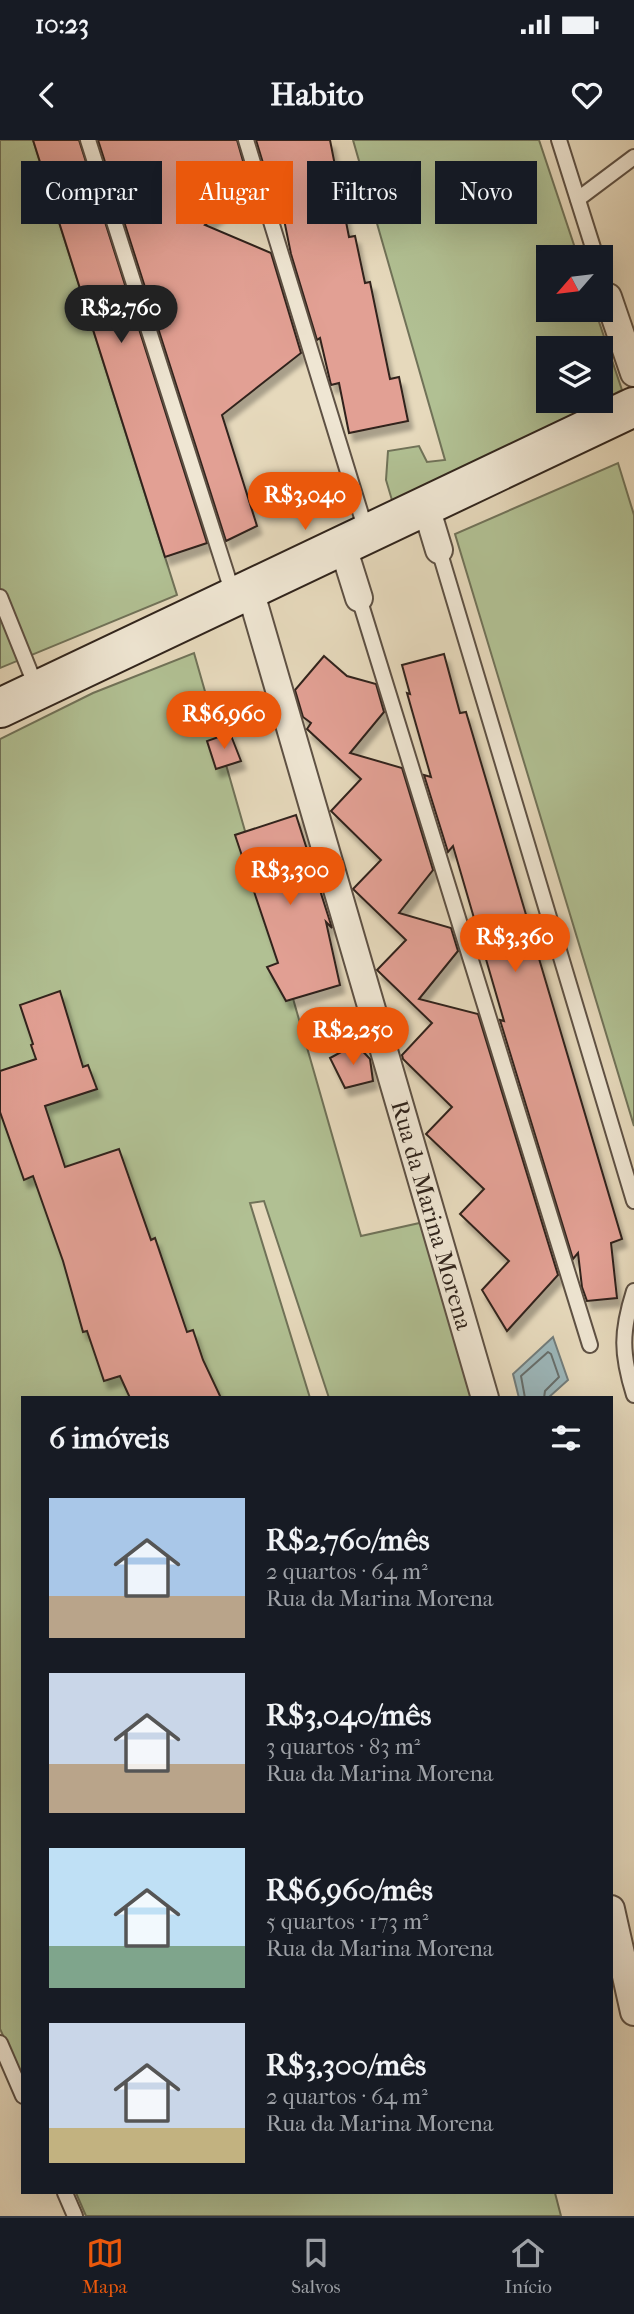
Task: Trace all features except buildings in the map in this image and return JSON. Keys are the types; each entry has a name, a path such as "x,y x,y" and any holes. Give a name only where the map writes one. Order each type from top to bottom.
{"main road":[{"path":"0,708 634,407"}],"street":[{"path":"613,312 634,373"},
{"path":"426,507 439,550"},
{"path":"355,541 359,598"},
{"name":"Rua da Marina Morena","path":"243,594 484,1396"},
{"path":"613,1918 634,2012"}],"lane":[{"path":"88,140 243,594"},
{"path":"246,140 355,541"},
{"path":"559,140 592,245"},
{"path":"578,199 634,157"},
{"path":"439,550 634,1201"},
{"path":"0,597 38,691"},
{"path":"359,598 590,1345"},
{"path":"634,1291 625,1320 623,1338 628,1376 634,1395"},
{"path":"0,2043 21,2091"},
{"path":"65,2194 75,2216"}],"green space":[{"path":"0,140 33,140 40,161 21,161 21,224 60,224 177,595 0,668"},
{"path":"353,140 539,140 574,245 536,245 536,322 599,322 604,336 536,336 536,413 579,413 451,482 394,507 386,480 388,451 419,446 427,462 445,460 377,224 421,224 421,161 359,161"},
{"path":"613,363 622,390 613,395"},
{"path":"618,463 634,515 634,1126 455,534"},
{"path":"194,653 361,1236 424,1222 471,1396 328,1396 264,1201 250,1203 309,1396 21,1396 21,2074 0,2029 0,739 93,693"},
{"path":"76,2194 555,2194 561,2216 86,2216"}],"water":[{"path":"553,1337 568,1380 550,1396 518,1396 513,1374"}]}
